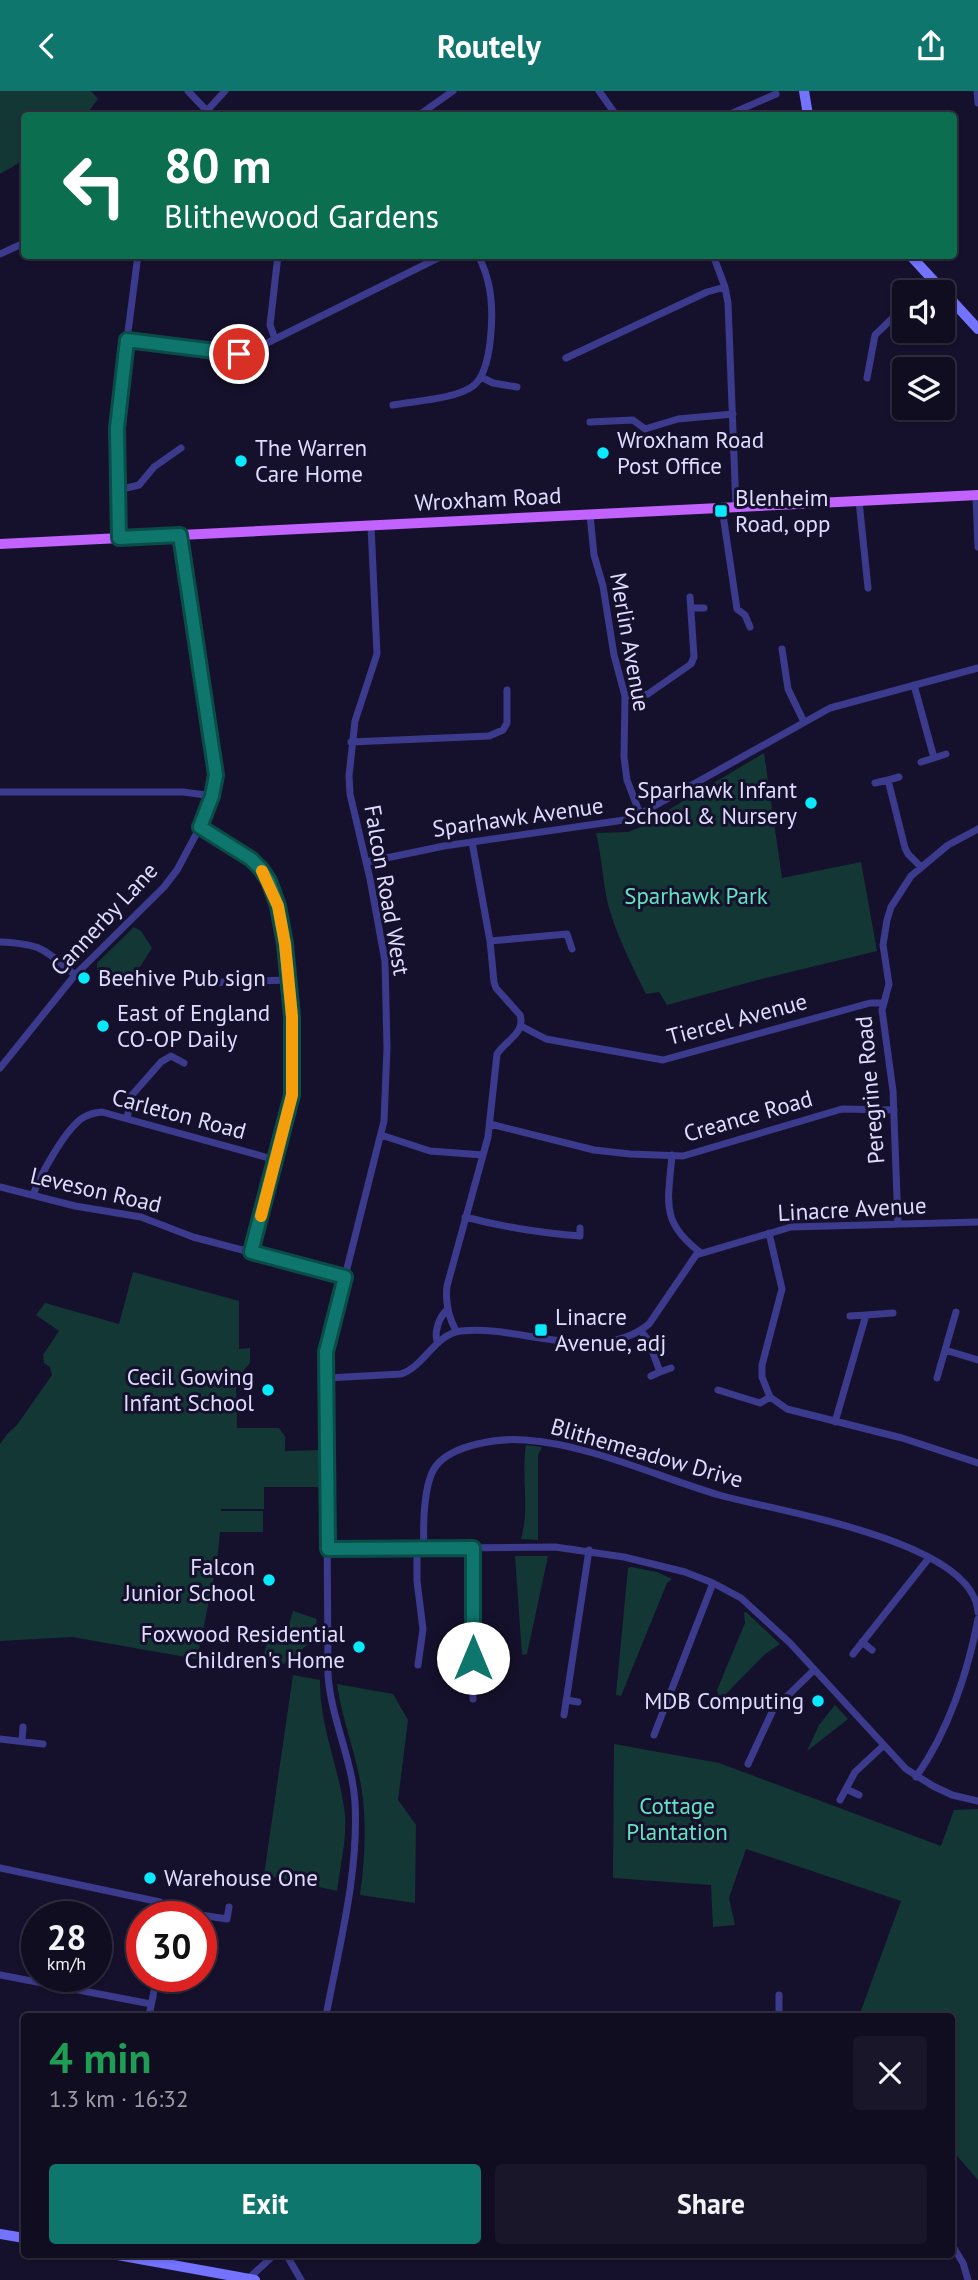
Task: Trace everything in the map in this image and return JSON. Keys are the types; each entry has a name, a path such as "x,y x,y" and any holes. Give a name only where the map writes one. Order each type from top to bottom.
{"main road":[{"name":"Wroxham Road","path":"0,544 977,495"}],"street":[{"path":"188,91 204,112"},
{"path":"206,112 225,91"},
{"path":"423,112 453,91"},
{"path":"599,91 614,112"},
{"path":"756,103 757,91"},
{"path":"804,91 808,112"},
{"path":"977,91 978,103"},
{"path":"735,112 776,94"},
{"path":"0,254 21,244"},
{"path":"119,538 117,428 137,259"},
{"path":"275,339 270,325 278,259"},
{"path":"127,340 239,354 249,352 436,259"},
{"path":"393,405 457,393 472,387 481,377 492,331 489,286 479,259"},
{"path":"714,259 728,303 736,507"},
{"path":"915,259 933,280"},
{"path":"566,358 707,292 725,287"},
{"path":"955,304 978,330"},
{"path":"867,378 874,335 892,318"},
{"path":"481,377 493,383 517,387"},
{"path":"590,422 634,420 645,429 678,419 733,414"},
{"path":"118,490 139,485 154,467 181,448"},
{"path":"977,495 978,547"},
{"path":"859,501 868,588"},
{"path":"722,508 737,609 745,615 750,627"},
{"name":"Merlin Avenue","path":"590,515 594,555 603,586 614,655 625,696 626,781 640,814"},
{"name":"Falcon Road West","path":"327,2013 350,1885 355,1801 343,1742 329,1693 326,1352 382,1135 387,1048 386,979 381,934 350,794 351,742 355,721 377,654 372,526"},
{"name":"Cannerby Lane","path":"0,1068 75,975 164,887 177,870 200,827 212,796 216,775 180,535"},
{"path":"625,696 648,694 687,669 696,658 690,597"},
{"path":"691,608 704,608"},
{"path":"782,649 788,689 804,722"},
{"name":"Sparhawk Avenue","path":"367,862 472,842 619,822 640,814 830,708 978,669"},
{"path":"915,685 934,758"},
{"path":"351,742 450,739 497,734 507,723 508,690"},
{"path":"920,762 946,754"},
{"path":"875,783 900,777"},
{"path":"888,780 905,848 912,860 921,867"},
{"path":"0,792 183,792 212,796"},
{"path":"200,827 251,859 269,881 278,906 289,980 292,1095 251,1252"},
{"name":"Peregrine Road","path":"898,1224 894,1110 883,1003 889,984 883,944 887,920 900,890 921,867 948,845 978,828"},
{"path":"456,1331 447,1310 447,1286 483,1156 490,1123 497,1054 502,1045 518,1032 520,1026 520,1015 496,988 494,982 472,842"},
{"path":"489,941 566,931 572,949"},
{"path":"0,942 39,946 75,975"},
{"path":"212,985 223,982 289,980"},
{"name":"Tiercel Avenue","path":"520,1026 546,1039 663,1059 870,1003 883,1003"},
{"path":"127,1118 132,1095 161,1062 171,1053 184,1063"},
{"name":"Creance Road","path":"490,1123 594,1150 672,1156 693,1154 842,1109 894,1110"},
{"name":"Carleton Road","path":"33,1195 42,1172 80,1119 91,1113 102,1112 127,1118 276,1160"},
{"path":"382,1135 430,1151 483,1156"},
{"path":"327,1378 401,1374 415,1367 438,1343 456,1331 511,1333 566,1343 582,1343 608,1341 641,1331 657,1314 690,1261 701,1253 684,1239 671,1221 669,1211 672,1156"},
{"name":"Leveson Road","path":"0,1187 91,1210 141,1217 193,1237 345,1277"},
{"path":"466,1217 514,1229 580,1232 580,1245"},
{"name":"Linacre Avenue","path":"701,1253 791,1227 978,1222"},
{"path":"769,1233 782,1289 762,1365 762,1377 770,1397 787,1409 902,1438 978,1463"},
{"path":"438,1343 435,1336 441,1316 447,1310"},
{"path":"937,1378 956,1312"},
{"path":"849,1315 893,1313"},
{"path":"835,1422 866,1315"},
{"path":"641,1331 648,1340 660,1372"},
{"path":"945,1350 978,1360"},
{"path":"651,1376 671,1368"},
{"path":"718,1390 760,1403 770,1397"},
{"name":"Blithemeadow Drive","path":"420,1549 426,1499 436,1466 466,1448 481,1443 525,1440 582,1450 719,1495 820,1518 875,1535 929,1558 957,1575 978,1601 978,1612"},
{"path":"328,1549 555,1547 589,1550 685,1572 740,1598 790,1643 883,1746 916,1777 952,1795 978,1801"},
{"path":"473,1548 473,1699"},
{"path":"418,1665 423,1629 417,1581 420,1549"},
{"path":"564,1715 589,1550"},
{"path":"853,1654 929,1558"},
{"path":"654,1735 713,1583"},
{"path":"916,1777 930,1755 961,1686 978,1619"},
{"path":"862,1642 872,1650"},
{"path":"748,1764 776,1706 814,1670"},
{"path":"473,1682 485,1681"},
{"path":"566,1700 578,1702"},
{"path":"22,1741 23,1727"},
{"path":"0,1739 43,1744"},
{"path":"840,1800 855,1772 883,1746"},
{"path":"846,1789 859,1795"},
{"path":"0,1868 155,1901"},
{"path":"217,1918 227,1919 229,1907"},
{"path":"0,1975 151,2004"},
{"path":"150,2013 154,1992"},
{"path":"779,1995 779,2013"},
{"path":"0,2234 21,2238"},
{"path":"955,2250 963,2263 968,2280"},
{"path":"134,2258 251,2279 271,2258"},
{"path":"288,2258 301,2280"}],"green space":[{"path":"0,91 91,91 98,99 88,112 21,112 21,162 0,174"},
{"name":"Sparhawk Park","path":"764,753 782,878 861,862 877,951 667,1005 659,992 646,994 621,941 607,899 596,833 628,832 638,828"},
{"path":"134,927 141,931 152,948 129,984 108,980 97,972 97,963"},
{"path":"133,1272 239,1301 239,1349 250,1348 250,1363 236,1380 237,1428 279,1428 285,1436 285,1451 321,1450 321,1487 264,1487 264,1509 221,1509 263,1511 263,1532 220,1532 217,1562 197,1659 72,1637 0,1641 0,1444 17,1425 52,1375 50,1367 44,1363 43,1355 59,1331 36,1315 45,1303 119,1324"},
{"path":"526,1445 542,1447 538,1455 538,1540 521,1539 525,1516"},
{"path":"515,1556 548,1556 527,1654 522,1655"},
{"path":"628,1568 657,1572 672,1579 667,1583 621,1696 616,1695"},
{"path":"293,1611 317,1619 311,1642 284,1664 263,1660 270,1627 287,1631"},
{"path":"746,1612 780,1644 765,1654 720,1700 717,1690 745,1623"},
{"path":"293,1675 320,1680 326,1731 345,1815 337,1891 264,1875"},
{"path":"337,1684 393,1694 408,1720 398,1800 416,1825 415,1903 360,1895 365,1840 363,1798"},
{"path":"835,1705 848,1719 807,1751 819,1725"},
{"name":"Cottage Plantation","path":"614,1744 719,1763 941,1846 954,1810 978,1809 978,2180 955,2153 955,2013 860,2013 901,1901 746,1849 729,1898 735,1925 713,1927 711,1885 613,1878"}],"slow traffic":[{"path":"261,1216 292,1095 292,1017 285,944 278,906 269,881 262,871"}],"place":[{"name":"Wroxham Road Post Office","path":"603,453"},
{"name":"The Warren Care Home","path":"241,461"},
{"name":"Blenheim Road, opp","path":"721,511"},
{"name":"Sparhawk Infant School & Nursery","path":"811,803"},
{"name":"Beehive Pub sign","path":"84,978"},
{"name":"East of England CO-OP Daily","path":"103,1026"},
{"name":"Linacre Avenue, adj","path":"541,1330"},
{"name":"Cecil Gowing Infant School","path":"268,1390"},
{"name":"Falcon Junior School","path":"269,1580"},
{"name":"Foxwood Residential Children's Home","path":"359,1647"},
{"name":"MDB Computing","path":"818,1701"},
{"name":"Warehouse One","path":"150,1878"}],"route":[{"path":"239,354 127,340 117,428 119,538 180,535 216,775 212,796 200,827 251,859 261,869 269,881 278,906 285,944 292,1017 292,1095 251,1252 345,1277 326,1352 328,1549 473,1548 473,1658"}]}
